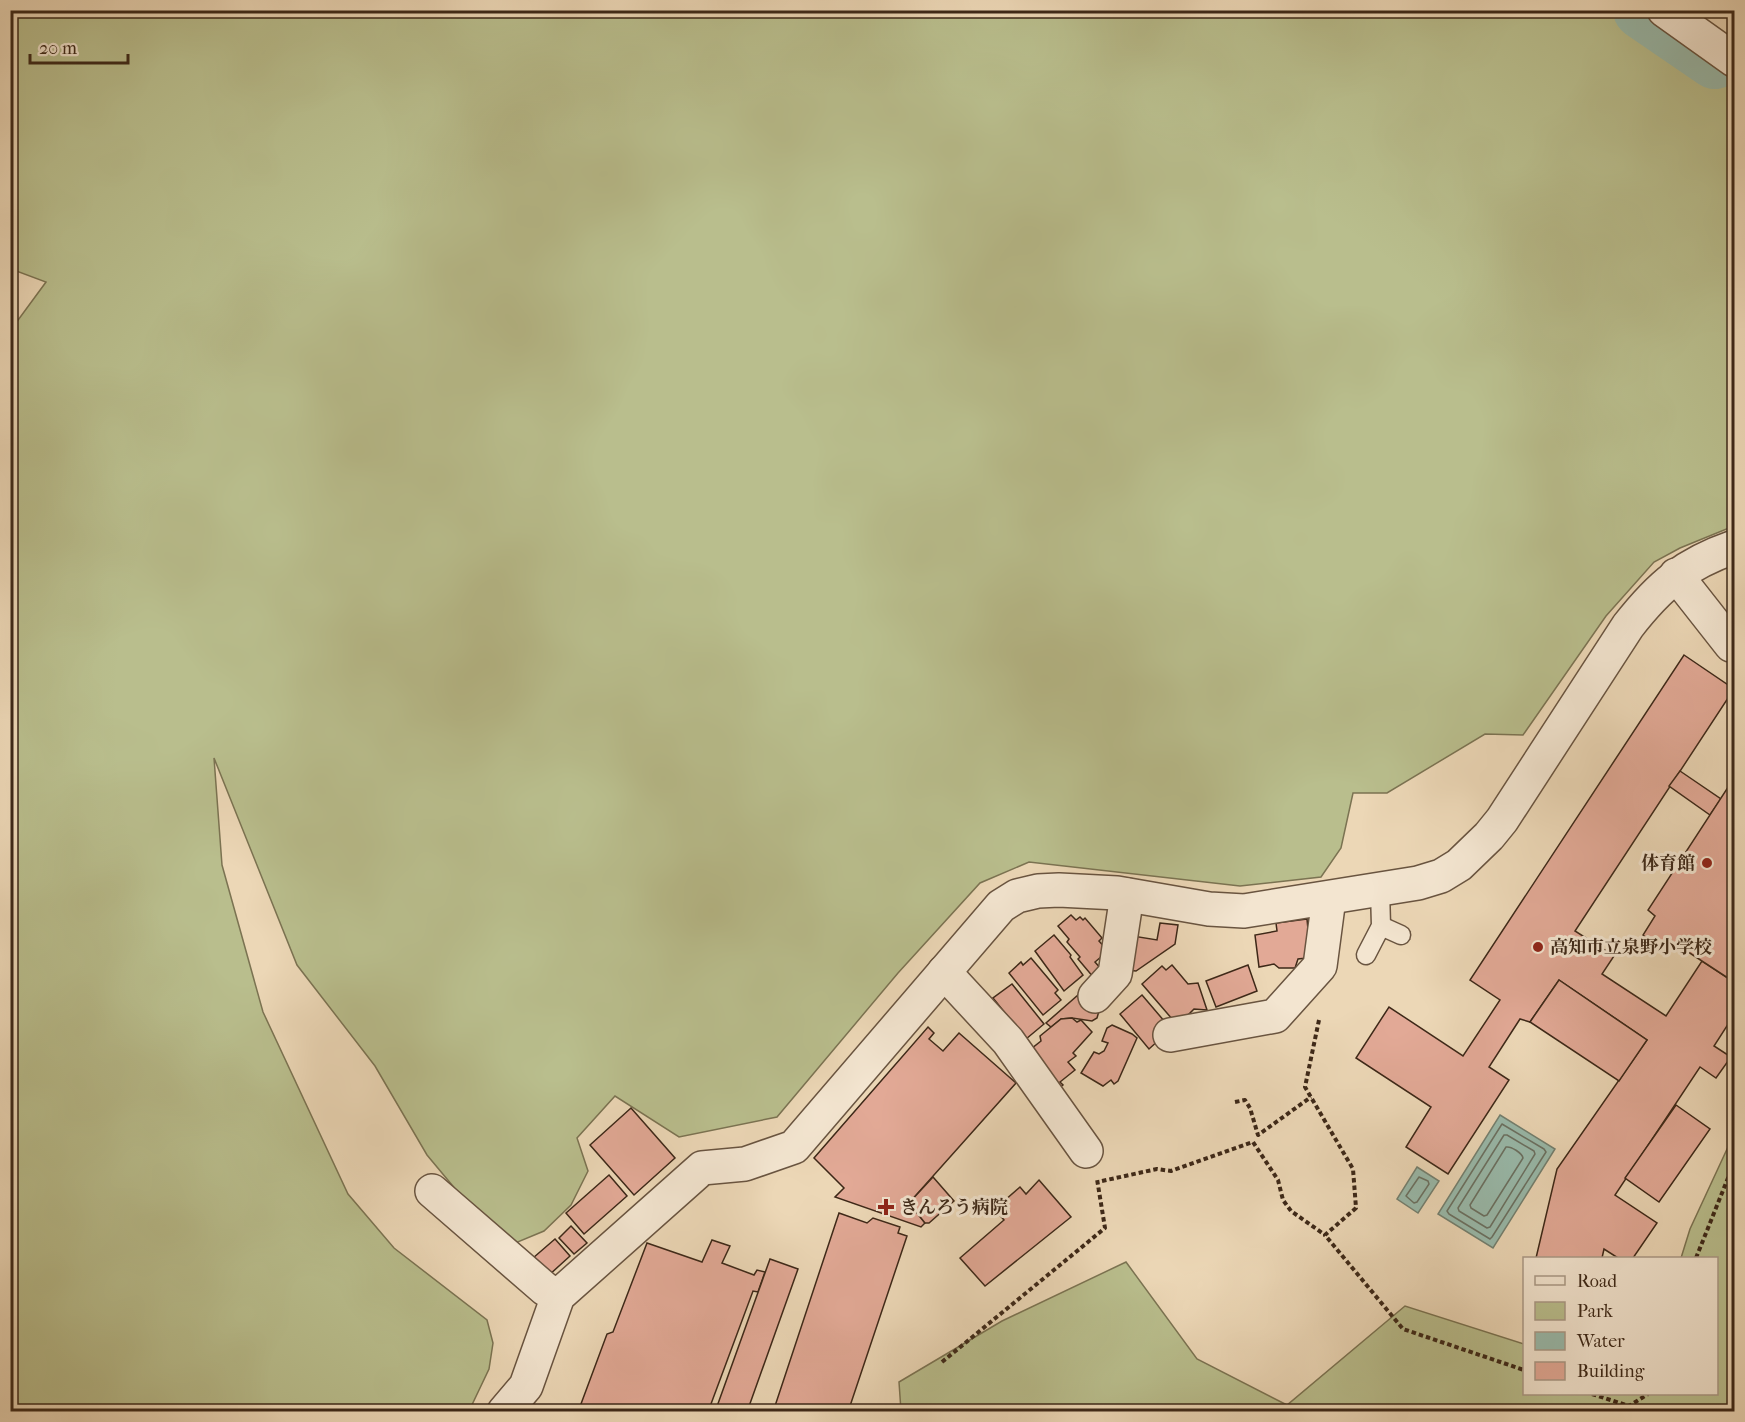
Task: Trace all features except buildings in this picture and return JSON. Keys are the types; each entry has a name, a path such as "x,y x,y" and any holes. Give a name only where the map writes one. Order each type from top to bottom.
{"street":[{"path":"1664,10 1734,60"},
{"path":"506,1411 526,1386 558,1296 702,1168 745,1164 794,1148 1001,906 1017,896 1038,891 1059,890 1127,895 1209,909 1245,911 1380,890 1441,876 1459,866 1502,820 1628,626 1646,604 1676,575 1706,557 1734,547"},
{"path":"1676,575 1731,645"},
{"path":"1095,996 1115,974 1127,895"},
{"path":"1170,1035 1275,1016 1320,966 1329,897"},
{"path":"944,972 1008,1041 1086,1151"},
{"path":"432,1191 545,1289 558,1296"}],"lane":[{"path":"1366,955 1381,926 1380,890"},
{"path":"1381,926 1401,935"}],"path":[{"path":"1320,1012 1305,1087 1353,1169 1356,1208 1325,1235"},
{"path":"1235,1102 1245,1100 1250,1108 1258,1135 1311,1097"},
{"path":"1098,1182 1157,1169 1171,1171 1253,1142 1278,1180 1283,1200 1291,1211 1325,1235 1403,1329 1523,1370"},
{"path":"942,1362 1105,1228 1098,1182 1086,1151"},
{"path":"1696,1257 1734,1163"},
{"path":"1595,1395 1629,1406 1646,1395"}],"green space":[{"path":"10,11 1619,11 1734,88 1734,526 1680,548 1654,562 1606,616 1523,735 1485,734 1387,793 1353,793 1341,848 1321,877 1240,886 1029,862 980,883 898,973 777,1117 679,1137 615,1096 577,1138 588,1171 571,1205 544,1231 508,1246 467,1203 427,1155 375,1066 297,965 214,758 222,865 263,1012 348,1194 394,1248 487,1320 493,1343 489,1369 469,1411 11,1411 10,331 46,282 11,269"},
{"path":"1734,1134 1734,1411 901,1411 899,1382 1002,1321 1126,1262 1197,1359 1287,1405 1405,1306 1523,1344 1523,1395 1718,1395 1718,1257 1681,1257 1690,1229"}],"water":[{"path":"1500,1115 1555,1149 1493,1248 1438,1214"},
{"path":"1417,1167 1439,1181 1418,1213 1397,1199"}],"waterway":[{"path":"1642,10 1715,60"}],"place":[{"name":"体育館","path":"1707,863"},
{"name":"高知市立泉野小学校","path":"1538,947"},
{"name":"きんろう病院","path":"886,1207"}]}
